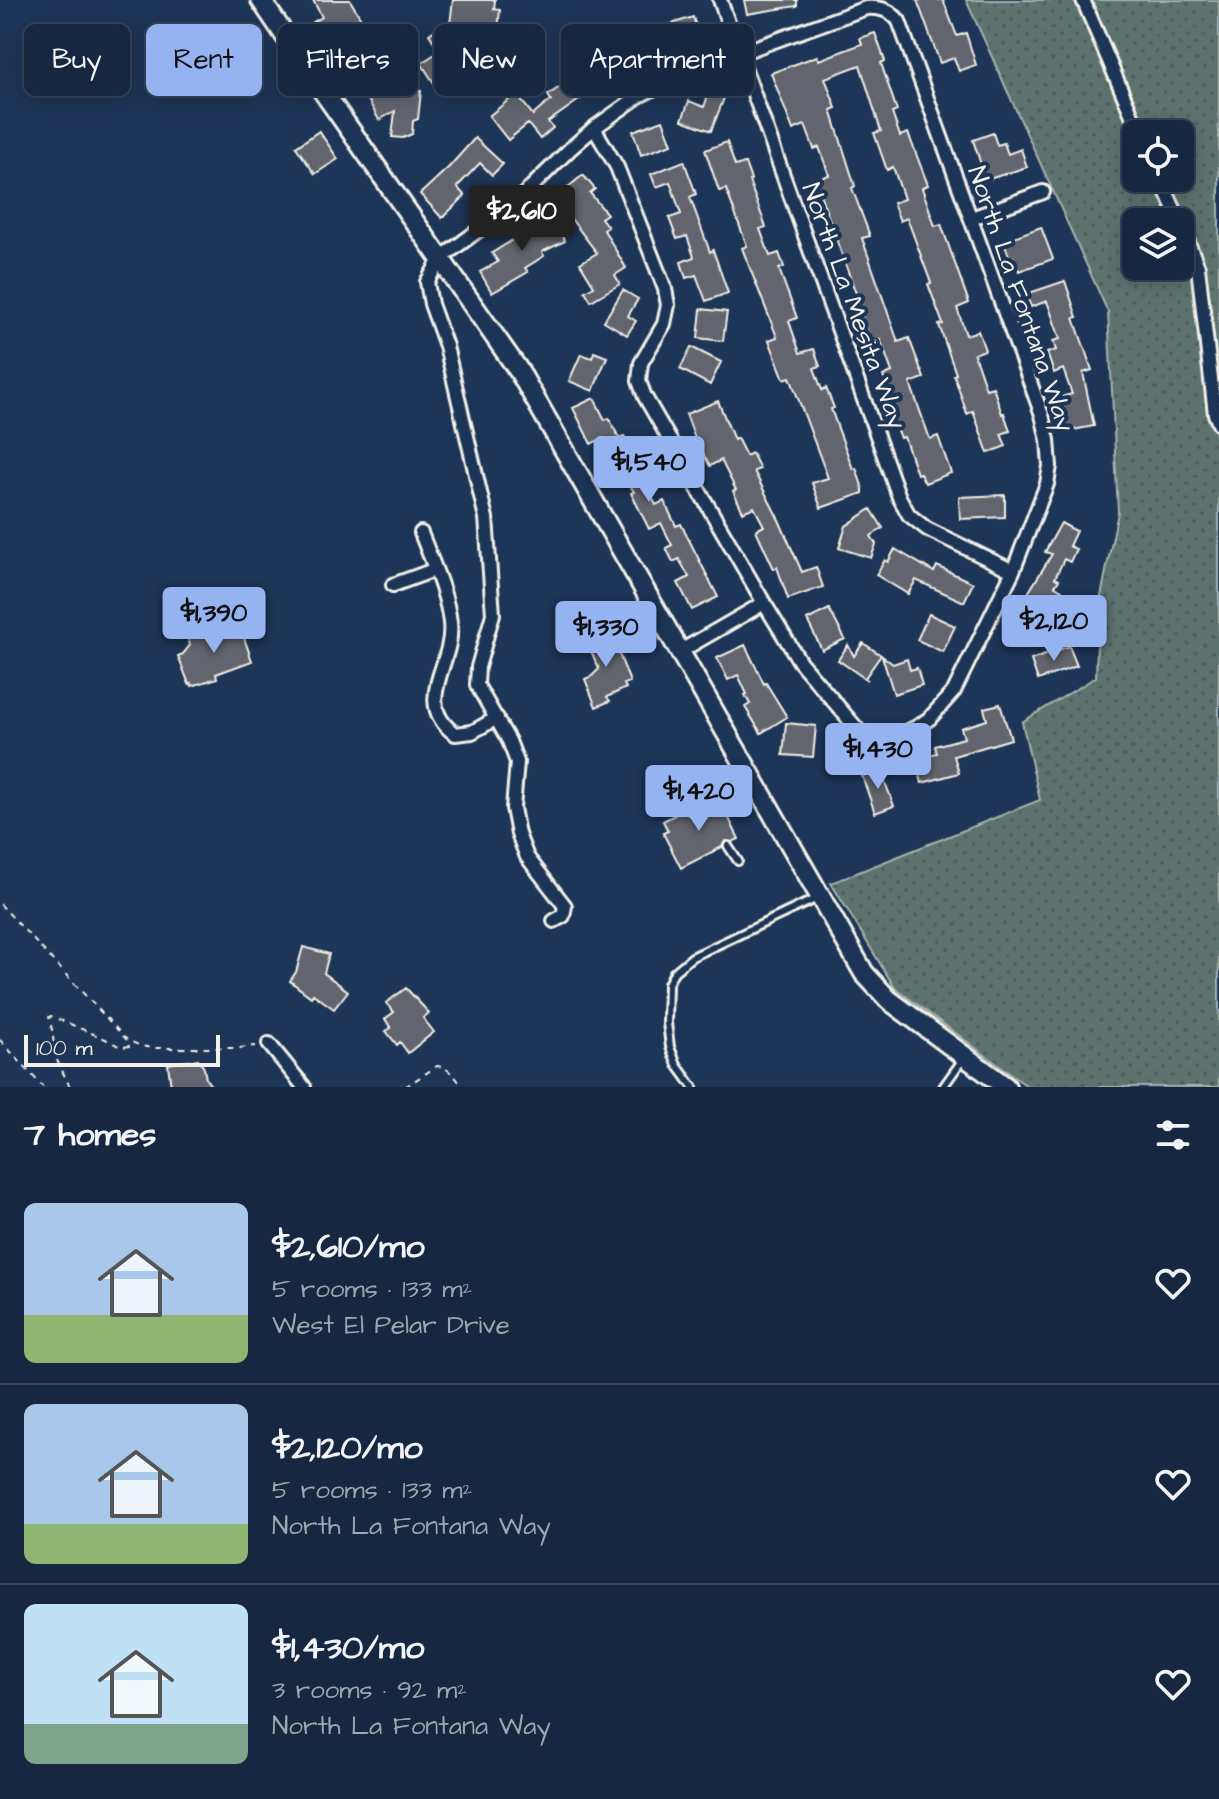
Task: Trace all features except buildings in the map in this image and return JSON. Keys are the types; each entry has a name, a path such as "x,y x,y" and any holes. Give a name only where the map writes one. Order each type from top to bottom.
{"street":[{"path":"261,0 519,371 864,973 889,1000 1006,1087"},
{"name":"North La Mesita Way","path":"720,0 729,24"},
{"path":"1083,0 1134,120"},
{"name":"North La Fontana Way","path":"754,47 866,8 885,9 899,21 1042,415 1050,466 1047,484 1013,571 954,691 930,718 901,735 886,740 871,740 859,731 800,662 764,603"},
{"name":"North La Mesita Way","path":"754,94 899,497 909,515 927,529 1013,571"},
{"path":"554,921 563,916 565,906 527,857 513,808 517,762 509,741 477,685 478,667 493,614 486,518 446,346 431,304 427,282 441,258 514,204 594,128 639,96"},
{"path":"594,128 617,167 665,289 668,305 664,324 641,363 639,381 645,397 764,603 679,652"},
{"path":"972,218 1043,192"},
{"path":"1194,257 1198,267 1215,414 1219,424"},
{"path":"421,533 447,603 451,624 451,642 434,689 443,725 455,734 472,732 497,718"},
{"path":"393,585 434,570"},
{"path":"269,1044 304,1087"}],"lane":[{"path":"728,846 738,861"},
{"path":"693,1087 677,1065 670,1047 668,984 674,972 692,957 820,897"},
{"path":"943,1087 965,1056"}],"path":[{"path":"0,904 127,1040 152,1048 240,1048 269,1044"},
{"path":"70,1087 54,1054 49,1017 124,1048 136,1044"},
{"path":"0,1040 43,1087"},
{"path":"405,1087 437,1066 450,1072 463,1087"}],"green space":[{"path":"966,0 1219,0 1219,1087 1028,1087 895,988 831,883 1040,800 1022,722 1096,677 1098,611 1118,512 1108,312"}]}
